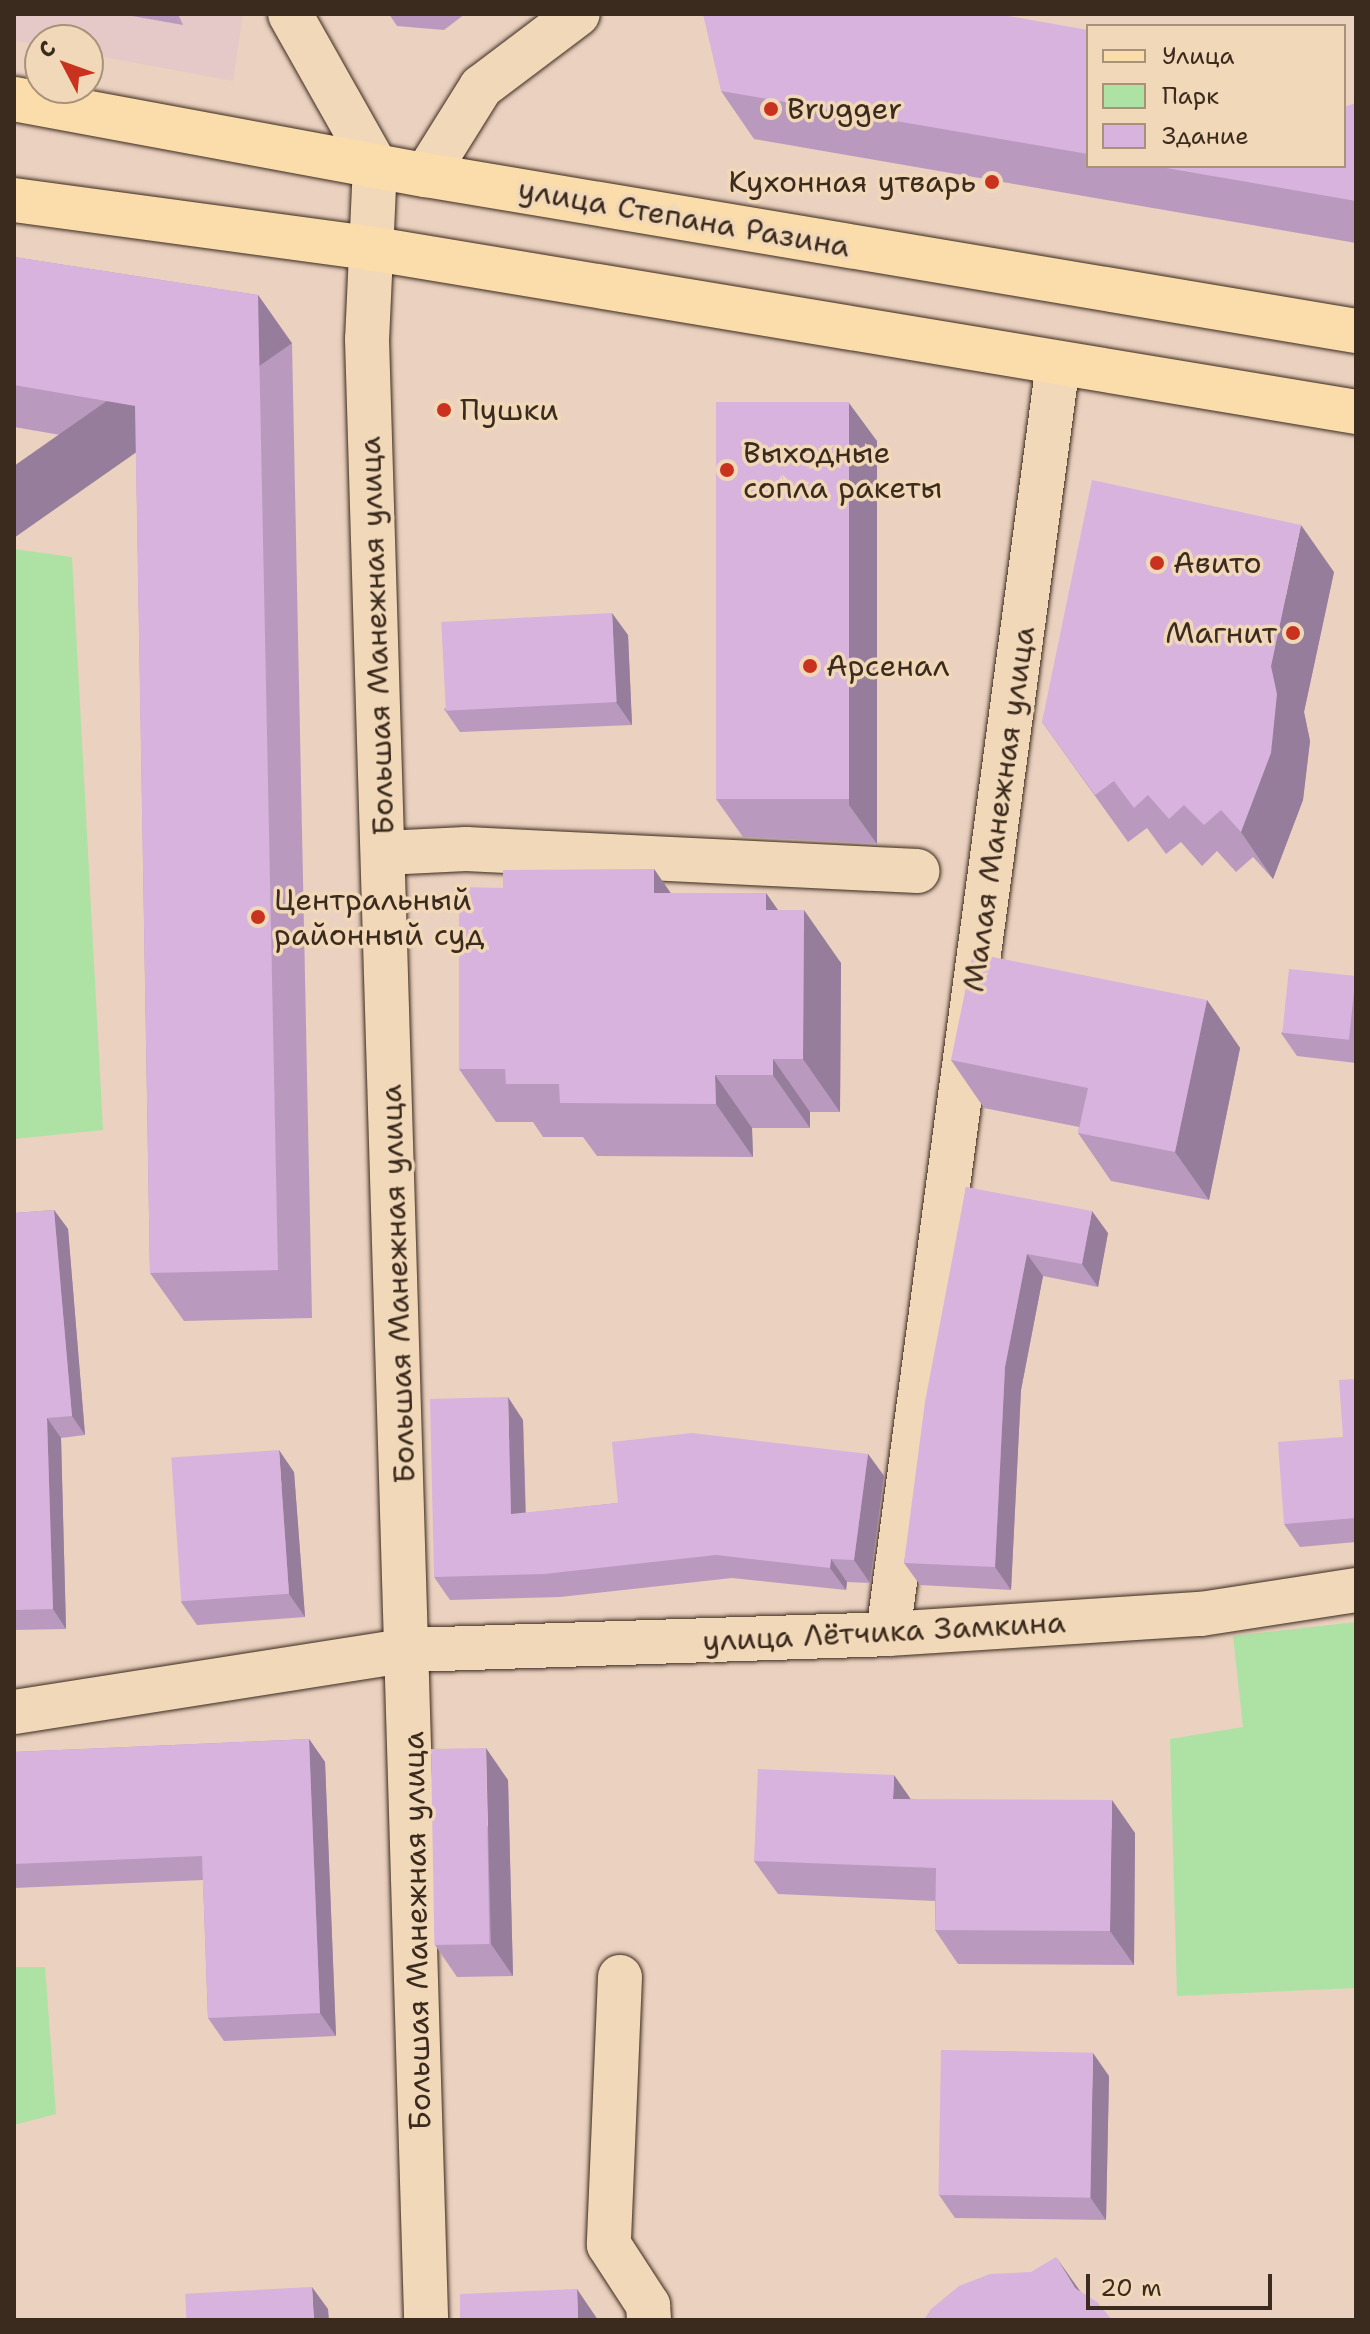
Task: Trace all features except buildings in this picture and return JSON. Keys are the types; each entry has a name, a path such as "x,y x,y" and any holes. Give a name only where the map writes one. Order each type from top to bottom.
{"main road":[{"name":"улица Степана Разина","path":"14,99 426,175 1356,331"},
{"path":"14,200 369,248 1356,412"}],"street":[{"path":"290,14 375,165"},
{"path":"426,175 481,87 578,14"},
{"name":"Большая Манежная улица","path":"375,165 367,339 410,1650 426,2320"},
{"name":"Малая Манежная улица","path":"888,1634 1058,364"},
{"path":"384,853 466,849 917,871"},
{"name":"улица Лётчика Замкина","path":"14,1712 410,1650 888,1634 1201,1614 1356,1590"},
{"path":"620,1977 609,2245 648,2305 649,2320"}],"shaded area":[{"path":"14,14 243,14 233,81 104,57 104,24 24,24 24,42 14,40"}],"green space":[{"path":"14,549 72,557 103,1130 14,1139"},
{"path":"1356,1622 1356,1988 1177,1996 1170,1739 1243,1727 1233,1636"},
{"path":"14,1967 45,1967 56,2114 14,2125"}],"place":[{"name":"Brugger","path":"771,109"},
{"name":"Кухонная утварь","path":"992,182"},
{"name":"Пушки","path":"444,410"},
{"name":"Выходные сопла ракеты","path":"727,470"},
{"name":"Авито","path":"1157,563"},
{"name":"Магнит","path":"1293,633"},
{"name":"Арсенал","path":"810,666"},
{"name":"Центральный районный суд","path":"258,917"}]}
